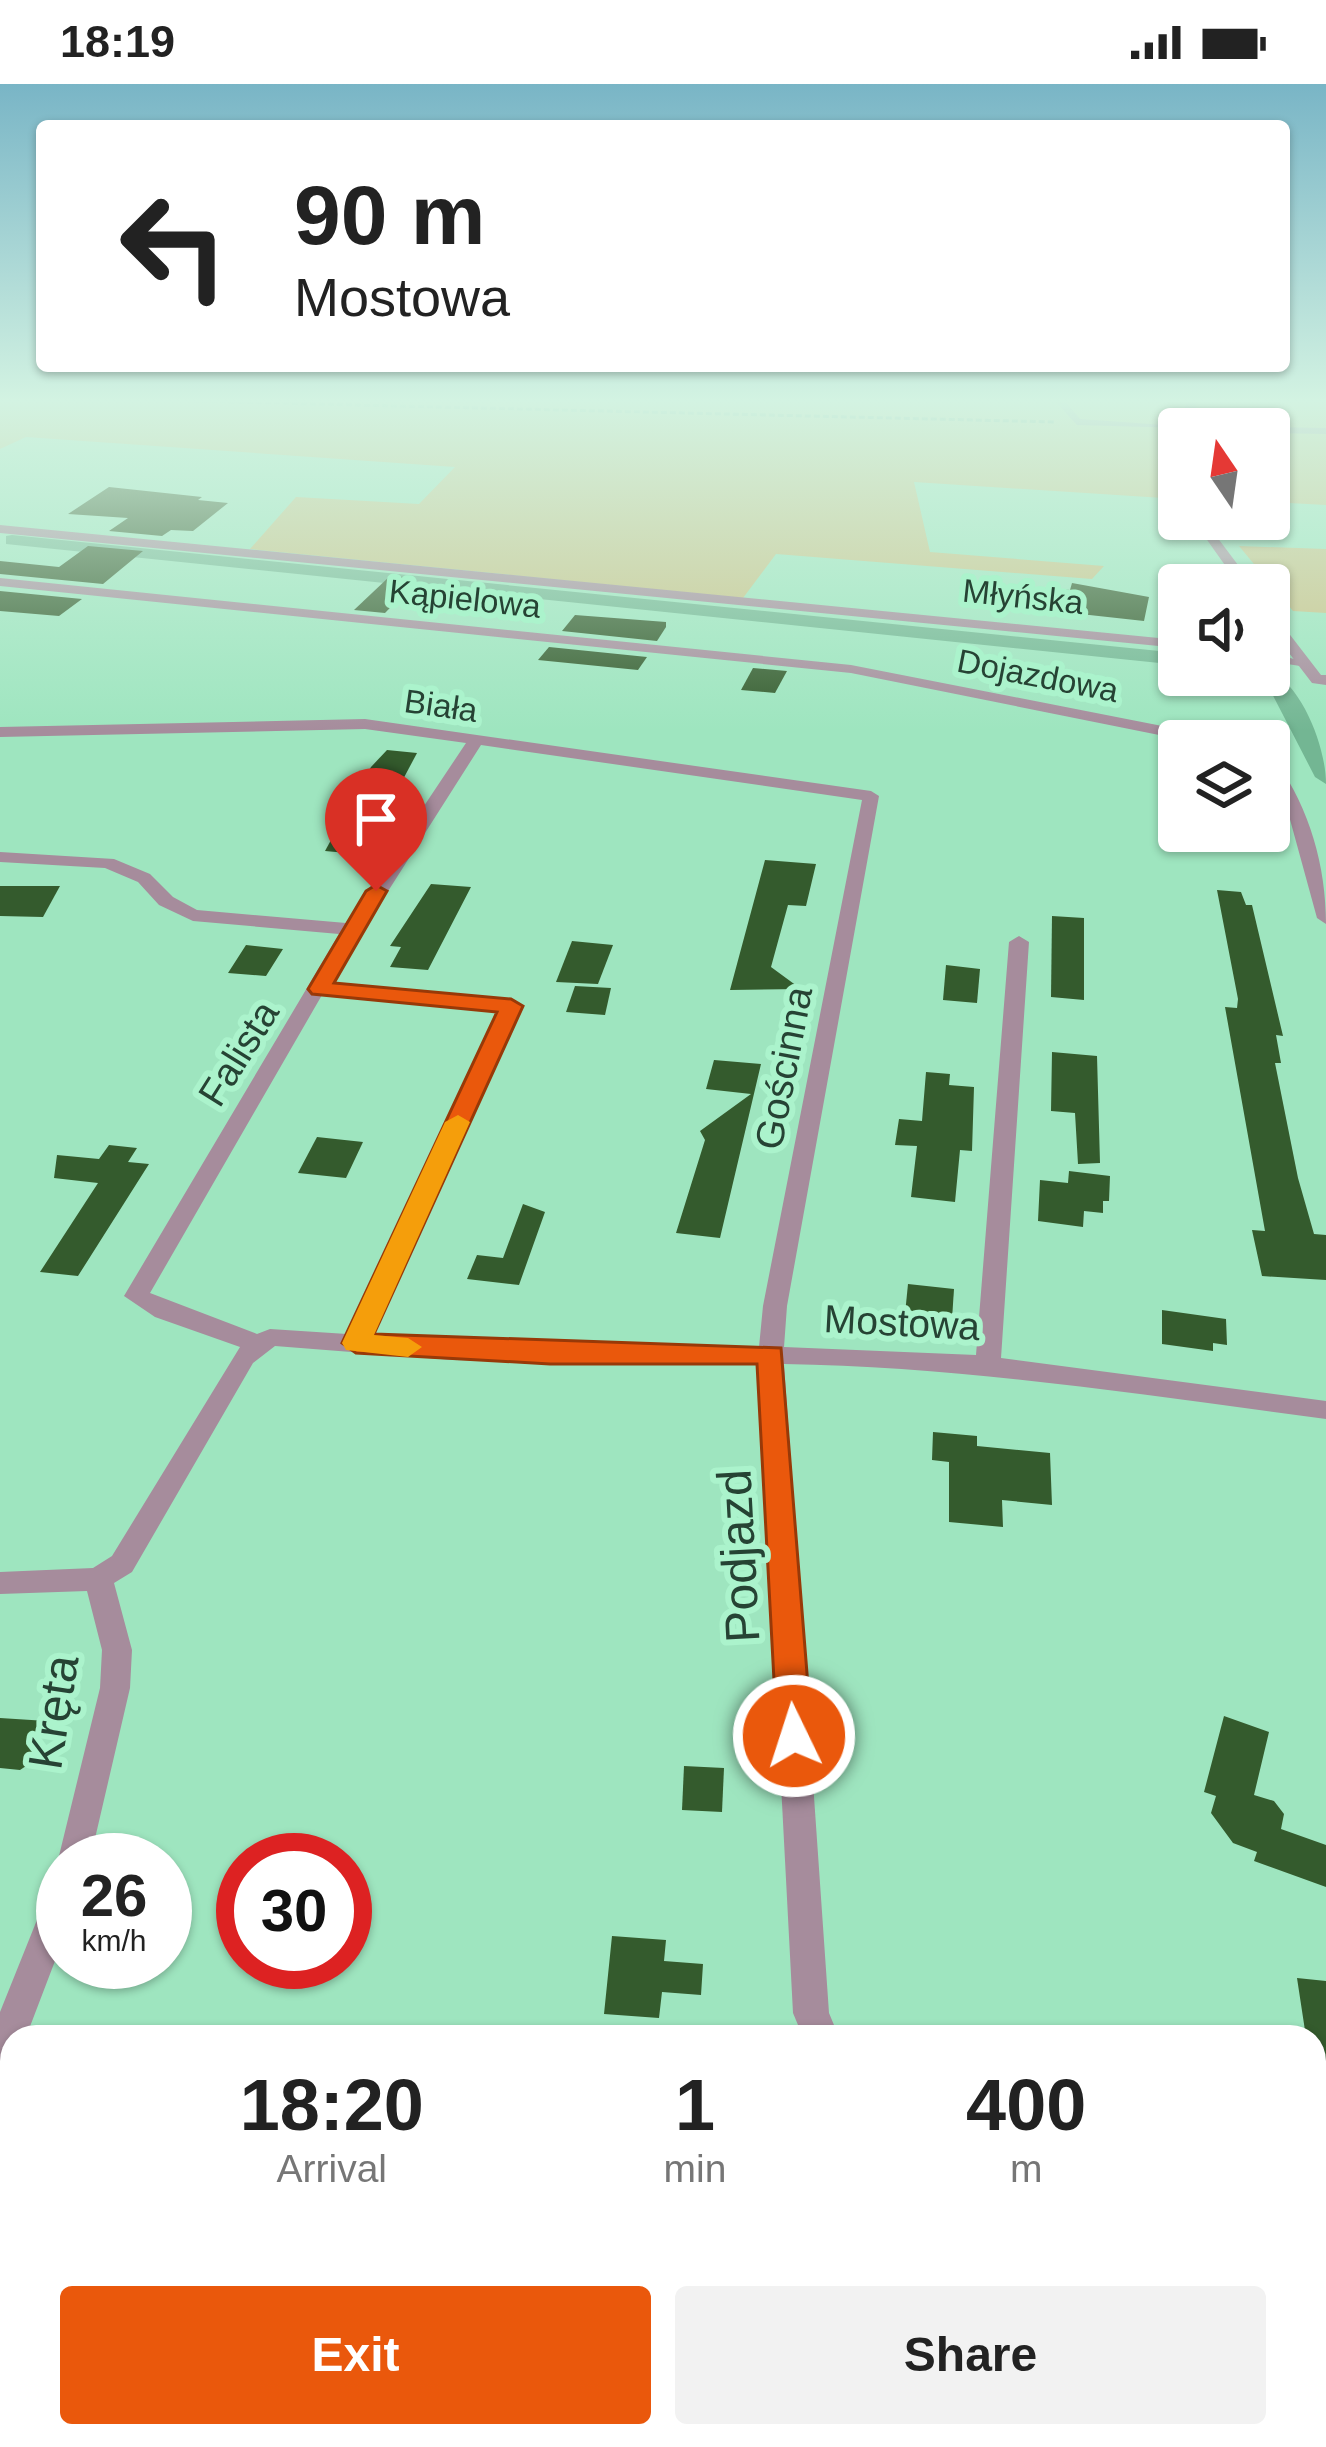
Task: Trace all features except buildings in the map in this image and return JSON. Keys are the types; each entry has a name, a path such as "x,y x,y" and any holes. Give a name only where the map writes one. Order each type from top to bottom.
{"street":[{"name":"Młyńska","path":"4,532 1158,642"},
{"name":"Kąpielowa","path":"0,582 851,670"},
{"path":"1290,647 1323,684"},
{"path":"1290,660 1300,662"},
{"name":"Dojazdowa","path":"851,670 1158,730"},
{"name":"Biała","path":"0,732 365,724 871,796"},
{"name":"Falista","path":"255,1343 227,1328 155,1310 136,1296 351,929 476,740"},
{"path":"1290,793 1326,918"},
{"name":"Gościnna","path":"771,1354 775,1306 871,796"},
{"path":"0,857 108,863 144,878 166,902 193,915 351,929"},
{"path":"988,1365 1019,942"},
{"path":"320,989 511,1006 356,1343"},
{"name":"Mostowa","path":"255,1343 290,1335 550,1354 771,1354 988,1365 1326,1410"},
{"path":"0,1583 98,1580 137,1546 255,1343"},
{"name":"Podjazd","path":"771,1354 811,2013 816,2025"},
{"name":"Kręta","path":"80,1833 115,1688 117,1650 98,1580"},
{"path":"13,2025 36,1965"}],"shaded area":[{"path":"283,511 921,511 930,552 1104,566 1092,579 776,554 743,598 250,549"},
{"path":"1239,546 1326,549 1326,613 1290,607 1290,564 1254,564"}],"waterway":[{"path":"12,540 1158,657"},
{"path":"1284,696 1326,777"}],"slow traffic":[{"path":"408,1347 356,1343 458,1122"}],"route":[{"path":"376,891 320,989 511,1006 356,1343 550,1354 771,1354 794,1736"}]}
